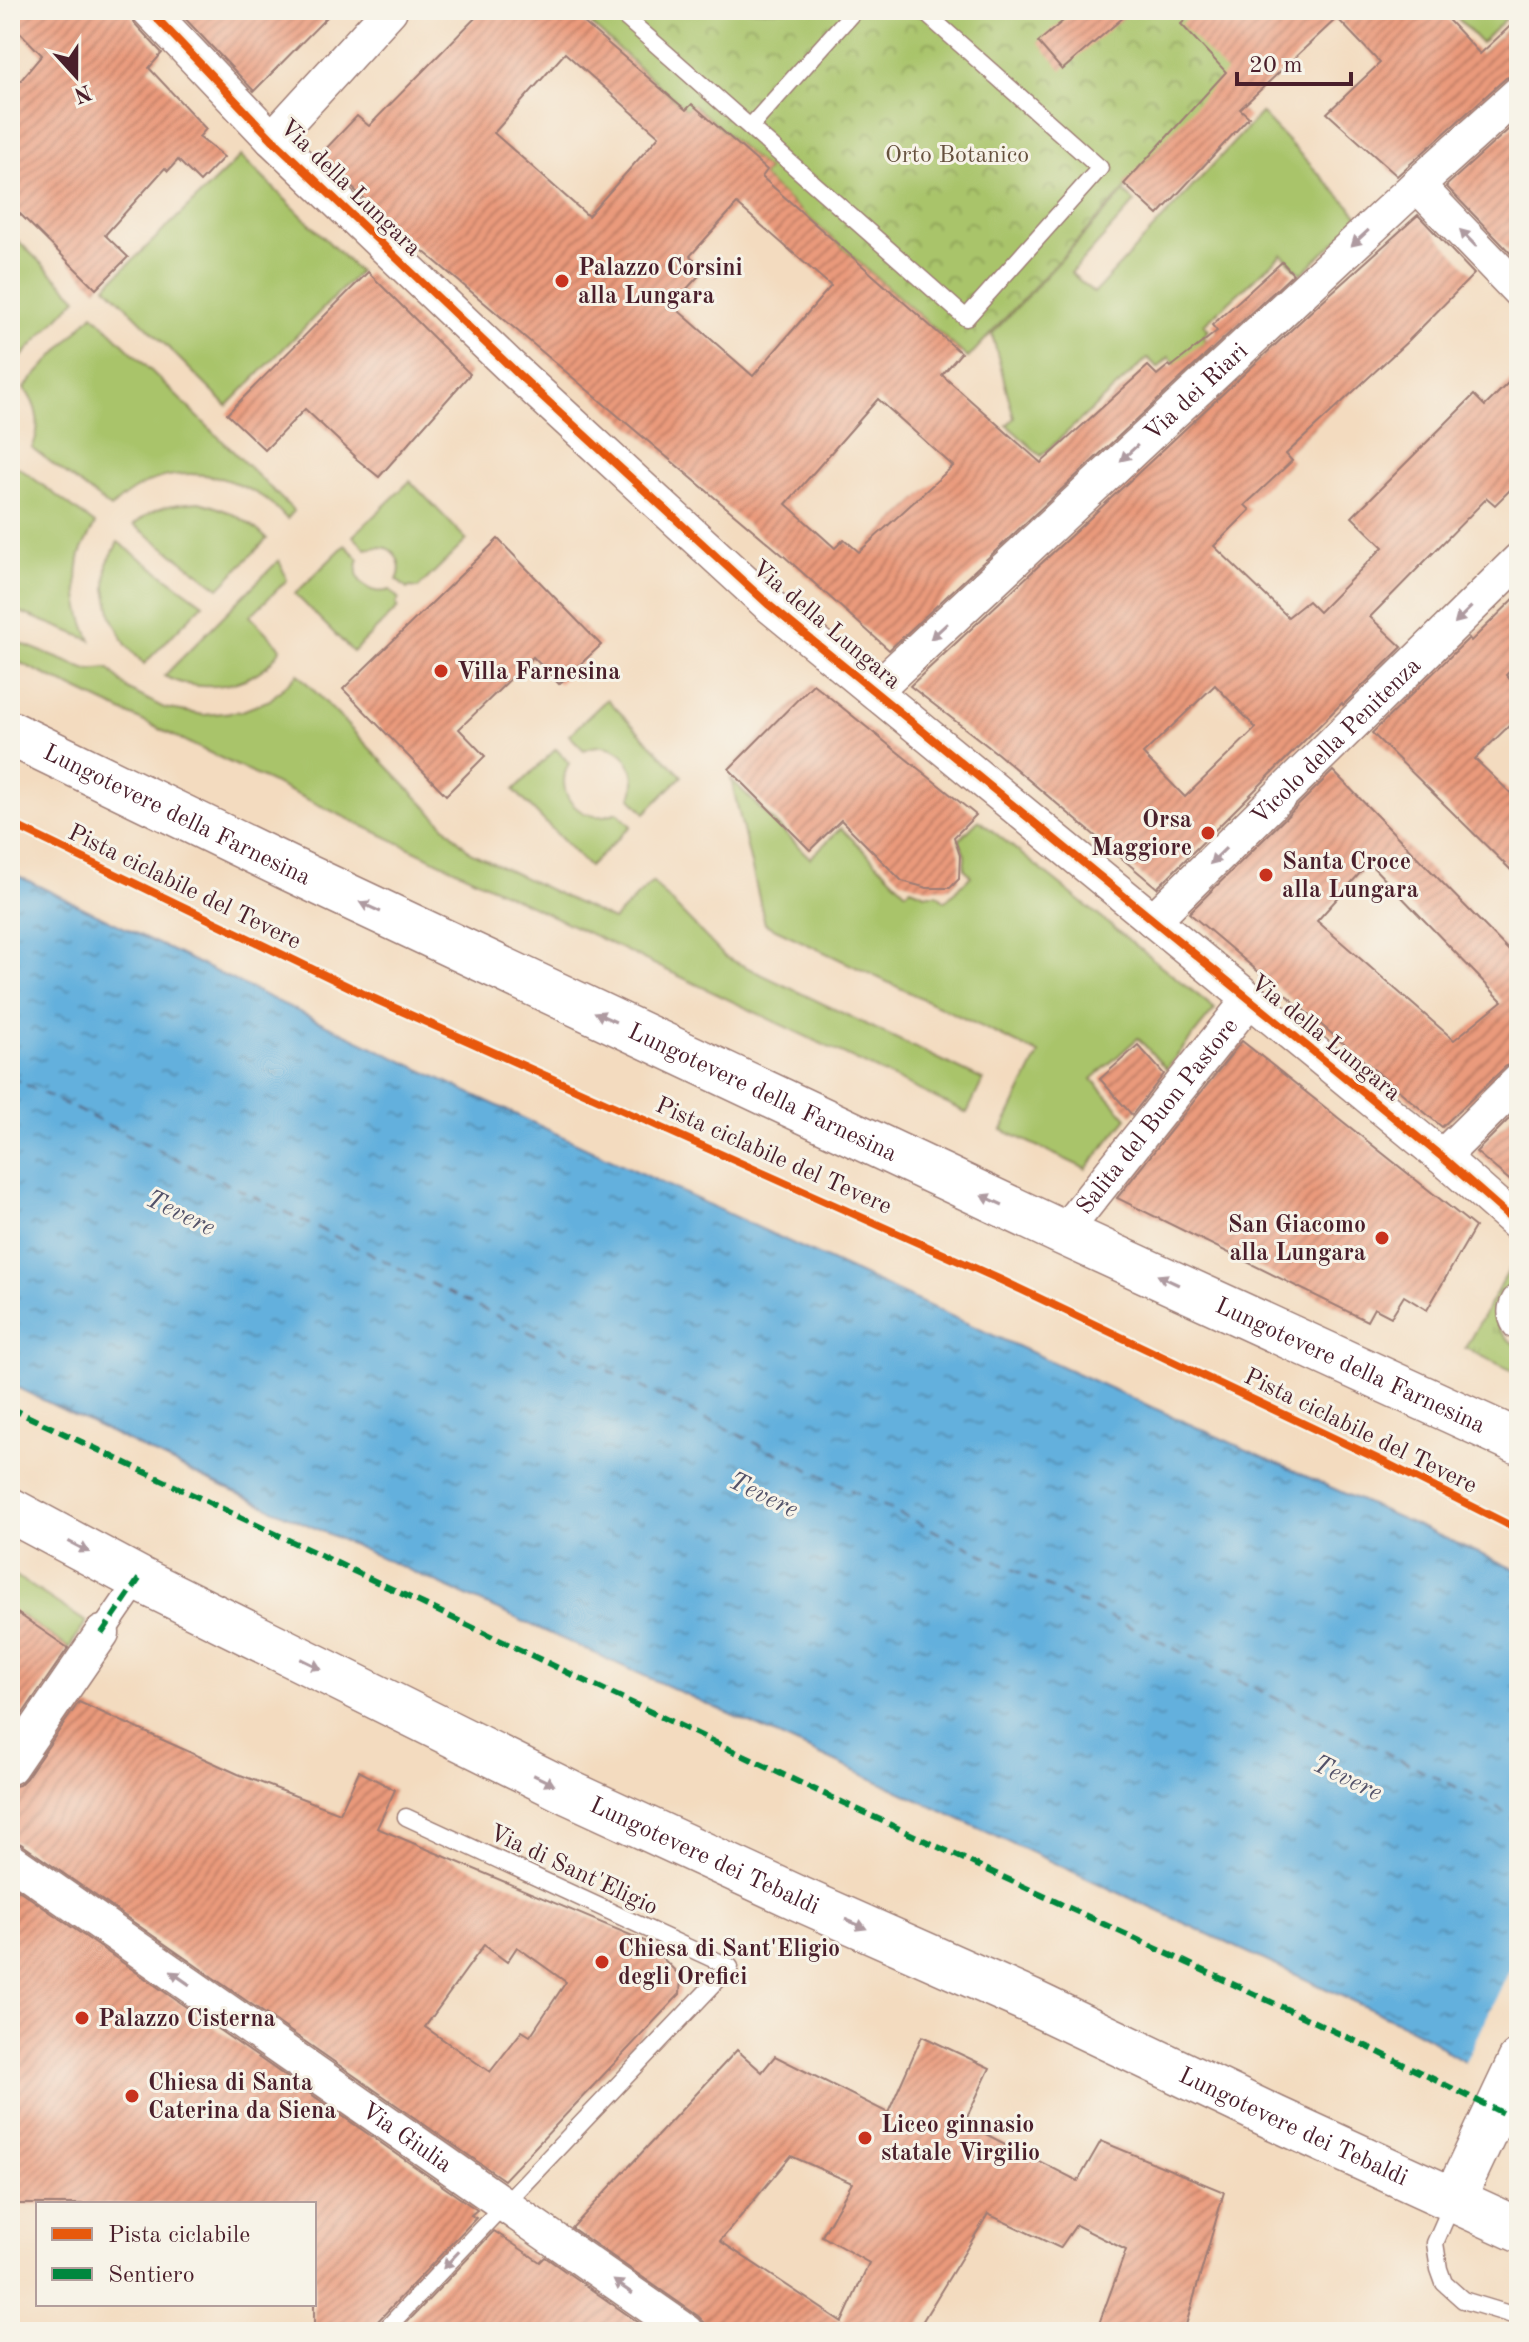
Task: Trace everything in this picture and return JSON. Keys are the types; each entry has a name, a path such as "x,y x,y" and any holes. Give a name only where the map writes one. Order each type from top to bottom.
{"main road":[{"name":"Lungotevere della Farnesina","path":"10,733 302,875 1063,1233 1519,1442"},
{"name":"Lungotevere dei Tebaldi","path":"10,1510 139,1579 585,1800 1032,2002 1519,2230"}],"street":[{"name":"Via della Lungara","path":"149,10 272,139 517,373 769,605 1442,1157 1519,1225"},
{"path":"272,139 390,10"},
{"name":"Via dei Riari","path":"875,690 1519,93"},
{"path":"1417,185 1519,291"},
{"name":"Vicolo della Penitenza","path":"1153,920 1519,560"},
{"name":"Salita del Buon Pastore","path":"1063,1233 1249,1000"},
{"path":"1519,1081 1442,1157 1519,1205"},
{"path":"1519,1301 1515,1316 1519,1323"},
{"path":"10,1767 139,1579"},
{"name":"Via Giulia","path":"10,1860 687,2332"},
{"path":"1454,2199 1519,2061"}],"lane":[{"path":"617,10 966,318 1100,168 922,10"},
{"path":"750,127 855,10"},
{"name":"Via di Sant'Eligio","path":"406,1817 730,1967 504,2203"},
{"path":"1454,2199 1435,2243 1444,2283 1463,2300 1519,2317"},
{"path":"383,2332 504,2203"}],"green space":[{"name":"Orto Botanico","path":"575,10 1292,10 968,358 762,177 767,170 693,104 686,110"},
{"path":"1450,10 1515,10 1481,43"},
{"path":"1261,113 1361,218 1301,274 1282,254 1204,324 1209,330 1203,337 1216,351 1188,377 1169,357 1158,368 1148,358 1041,456 1007,425 1014,418 992,334 1124,192 1135,202 1071,273 1094,293"},
{"path":"241,156 359,272 227,406 106,286"},
{"path":"10,233 77,298 10,369"},
{"path":"93,314 294,511 287,519 267,500 248,489 212,476 194,474 176,475 142,485 111,508 32,448 37,433 37,417 33,402 24,388"},
{"path":"18,467 95,524 80,555 77,580 81,611 91,640 10,608 10,473"},
{"path":"410,481 467,540 418,588 407,589 397,580 399,564 395,554 387,548 366,549 353,536"},
{"path":"199,502 236,516 267,539 219,588 134,525 164,507"},
{"path":"118,542 203,604 144,664 126,645 112,617 106,589 107,564"},
{"path":"345,545 359,559 357,574 364,585 375,591 390,590 399,599 396,604 398,608 353,652 295,594"},
{"path":"279,560 287,580 250,616 281,648 271,661 259,672 228,684 195,686 164,676"},
{"path":"10,639 87,670 108,668 129,690 164,708 204,715 242,711 270,700 298,674 470,852 613,920 652,882 725,957 983,1080 967,1113 10,658"},
{"path":"607,699 682,776 645,813 631,798 633,775 624,756 607,747 596,746 584,750 569,735"},
{"path":"556,749 569,763 564,787 574,806 593,816 617,812 631,826 589,867 514,790"},
{"path":"731,779 810,858 841,828 906,892 911,888 926,894 937,894 945,901 971,876 964,868 965,855 959,840 979,820 1215,1009 1166,1069 1138,1038 1092,1079 1127,1118 1086,1169 1002,1130 1039,1054 765,924"},
{"path":"1517,1256 1519,1285 1502,1297 1495,1316 1502,1333 1519,1348 1519,1374 1465,1348"},
{"path":"10,1572 86,1622 69,1648 19,1614 10,1627"}],"water":[{"name":"Tevere","path":"10,872 385,1053 761,1229 1519,1571 1519,2094 1409,2027 812,1751 208,1480 10,1384"}],"pier":[{"path":"1519,1951 1519,2098 1463,2066"}],"building":[{"path":"10,10 130,10 135,24 162,53 149,68 206,129 199,137 224,157 200,182 178,160 168,171 165,168 105,235 128,257 96,289 10,204 10,93 42,55 10,22"},
{"path":"177,10 334,10 254,91"},
{"name":"Palazzo Corsini alla Lungara","path":"483,10 569,10 686,110 692,104 767,170 762,177 961,353 942,375 1041,463 1148,366 1157,375 1217,331 1212,325 1282,262 1293,274 889,650 785,557 384,218 319,156 357,116 369,126","holes":["565,53 659,136 588,216 494,133","737,204 831,286 753,376 672,305 705,269 690,256","878,399 953,466 859,552 844,539 835,548 786,504"]},
{"path":"1076,10 1132,10 1062,70 1038,42"},
{"path":"1196,10 1439,10 1480,54 1519,18 1519,74 1506,78 1397,176 1327,113 1380,63 1337,18 1240,109 1249,117 1158,215 1124,184 1226,72 1181,24"},
{"path":"1519,120 1519,262 1446,186"},
{"path":"1418,215 1474,274 1409,340 1286,454 1292,461 1245,505 1250,510 1214,546 1288,617 1308,601 1319,612 1383,547 1352,517 1474,395 1485,406 1519,372 1519,481 1495,505 1487,498 1370,617 1402,647 1157,888 998,754 910,686","holes":["1215,685 1256,728 1185,797 1143,754"]},
{"path":"368,272 470,374 379,477 305,409 265,450 227,414"},
{"name":"Villa Farnesina","path":"498,539 601,645 559,684 533,657 459,729 485,756 446,795 343,689"},
{"path":"1519,594 1519,662 1506,675 1519,689 1519,716 1475,759 1519,801 1519,878 1372,733"},
{"path":"813,684 976,815 954,837 960,855 959,879 950,888 927,888 902,881 841,820 810,850 729,769"},
{"path":"1333,771 1519,961 1519,1062 1505,1067 1442,1127 1189,913","holes":["1369,863 1502,1001 1454,1040 1317,921"]},
{"path":"1242,1041 1475,1227 1427,1310 1404,1296 1391,1317 1374,1308 1367,1321 1117,1198"},
{"path":"1138,1045 1164,1074 1132,1115 1100,1079"},
{"path":"1519,1109 1519,1188 1476,1152"},
{"path":"10,1608 68,1648 10,1732"},
{"path":"79,1702 238,1774 340,1813 359,1771 395,1790 377,1828 647,1942 681,1977 680,1994 504,2180 21,1844 10,1840 10,1787 19,1785","holes":["484,1945 507,1962 517,1947 566,1982 530,2036 522,2031 490,2072 425,2027"]},
{"path":"10,1884 477,2210 471,2215 476,2218 375,2324 372,2332 314,2332 316,2202 10,2204"},
{"path":"922,2036 990,2068 964,2123 1078,2181 1101,2141 1224,2192 1184,2332 1096,2332 1126,2250 1076,2225 1060,2248 988,2214 916,2332 707,2332 705,2323 698,2316 572,2228 737,2050 762,2072 775,2056 888,2113","holes":["791,2156 852,2183 822,2236 869,2263 842,2322 720,2241"]},
{"path":"494,2231 540,2262 545,2257 652,2332 398,2332"}],"ferry route":[{"path":"10,1077 1497,1807 1519,1824"}],"marked path":[{"path":"10,1408 1519,2121"},
{"path":"102,1633 139,1579"}],"cycle path":[{"path":"149,10 272,139 517,373 769,605 1442,1157 1519,1225"},
{"name":"Pista ciclabile del Tevere","path":"10,823 368,996 1001,1280 1380,1460 1519,1530"}],"place":[{"name":"Palazzo Corsini alla Lungara","path":"562,281"},
{"name":"Villa Farnesina","path":"441,671"},
{"name":"Orsa Maggiore","path":"1208,833"},
{"name":"Santa Croce alla Lungara","path":"1266,875"},
{"name":"San Giacomo alla Lungara","path":"1382,1238"},
{"name":"Chiesa di Sant'Eligio degli Orefici","path":"602,1962"},
{"name":"Palazzo Cisterna","path":"82,2018"},
{"name":"Chiesa di Santa Caterina da Siena","path":"132,2096"},
{"name":"Liceo ginnasio statale Virgilio","path":"865,2138"}]}
